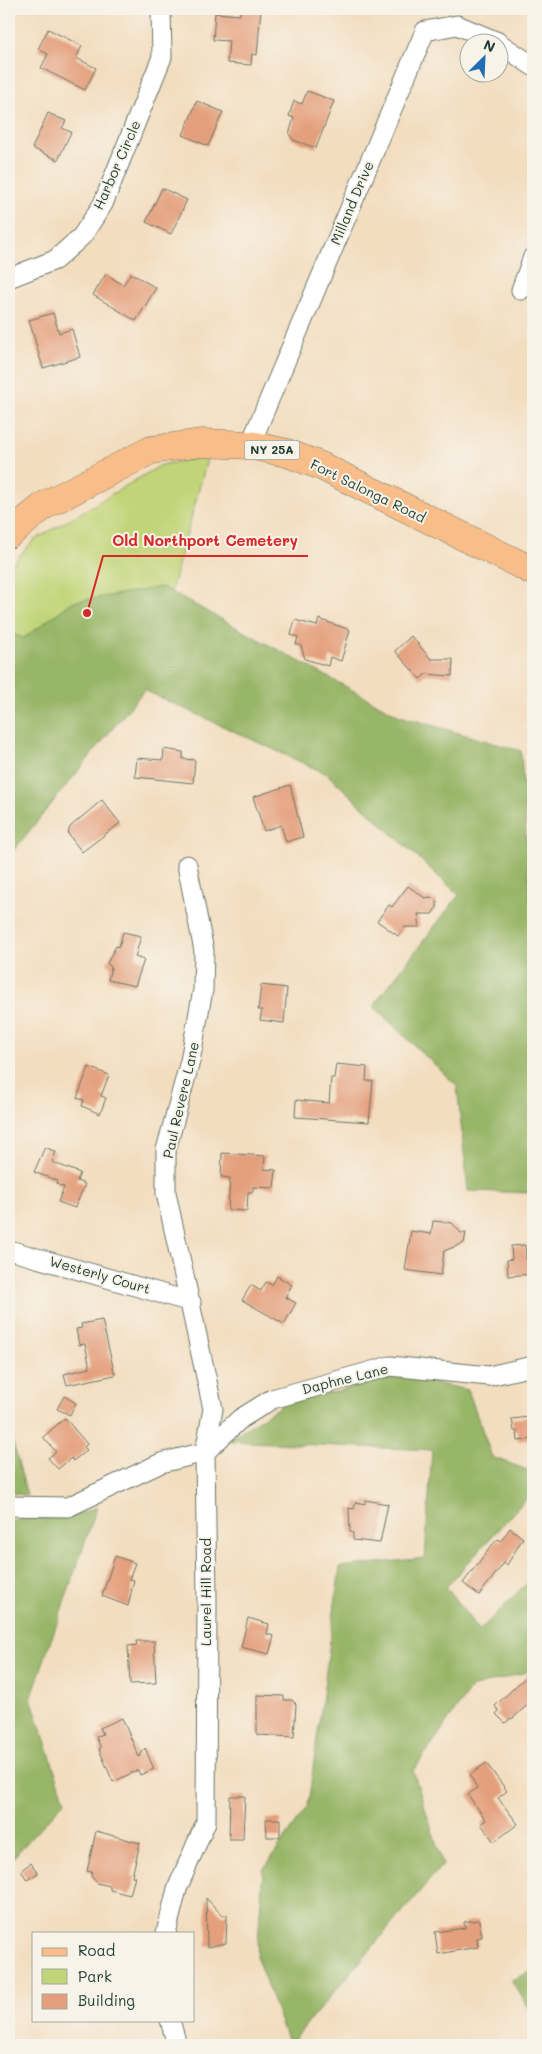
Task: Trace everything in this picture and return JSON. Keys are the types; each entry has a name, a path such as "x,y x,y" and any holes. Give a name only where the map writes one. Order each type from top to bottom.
{"main road":[{"name":"Fort Salonga Road","path":"9,534 45,506 151,450 201,443 250,445 287,453 321,466 533,572"}],"street":[{"name":"Harbor Circle","path":"9,278 55,260 82,236 103,204 162,57 161,9"},
{"name":"Milland Drive","path":"250,445 424,31 457,25 473,32"},
{"name":"Milland Drive","path":"510,50 533,66"},
{"path":"520,290 533,256"},
{"name":"Paul Revere Lane","path":"186,865 204,950 203,990 190,1061 166,1150 166,1193 213,1409 205,1452"},
{"name":"Westerly Court","path":"9,1250 191,1302"},
{"name":"Daphne Lane","path":"205,1452 240,1419 272,1398 390,1366 489,1376 533,1366"},
{"path":"9,1506 68,1507 161,1463 205,1452"},
{"name":"Laurel Hill Road","path":"166,1932 177,1889 206,1822 207,1601 205,1452"},
{"path":"171,2022 177,2045"}],"green space":[{"path":"208,456 144,690 9,658 9,568 33,541 161,465"},
{"path":"162,587 400,716 521,751 530,901 533,904 533,1193 468,1191 457,1086 373,1006 459,895 327,774 144,690 9,856 9,633 24,638 72,602"},
{"path":"400,1376 468,1390 492,1457 533,1472 533,1491 446,1587 479,1631 533,1577 533,1670 471,1688 413,1771 443,1864 289,2045 257,1958 263,1870 308,1806 340,1567 425,1558 432,1450 226,1441 282,1405"},
{"path":"9,1428 27,1495 9,1493"},
{"path":"97,1507 31,1698 65,1801 9,1862 9,1520 69,1518"},
{"path":"533,1971 533,2014 511,1980"}],"building":[{"path":"240,9 261,9 257,55 252,54 251,65 227,63 229,41 213,40 215,13 240,15"},
{"path":"48,29 82,46 76,58 96,68 85,90 41,68 48,54 38,49"},
{"path":"307,91 334,101 316,148 293,140 289,134 294,118 289,116 294,101 302,104"},
{"path":"197,101 223,112 208,146 183,135"},
{"path":"48,113 66,121 62,128 71,132 58,160 32,148"},
{"path":"162,188 187,200 171,234 146,222"},
{"path":"131,273 156,288 136,321 93,295 106,274 123,285"},
{"path":"53,313 59,333 72,329 80,357 43,368 29,320"},
{"path":"319,619 350,630 341,661 330,657 328,666 305,659 301,646 296,644 298,637 291,635 295,620 317,626"},
{"path":"411,636 431,659 453,659 452,676 426,674 420,679 395,651"},
{"path":"164,749 183,752 183,759 195,760 193,783 135,777 137,758 163,760"},
{"path":"290,785 303,837 286,842 281,825 264,831 253,797"},
{"path":"102,800 120,823 82,852 68,834 70,827"},
{"path":"408,886 425,898 431,897 437,901 437,907 432,914 418,914 420,927 404,927 398,936 377,921 389,905 392,907"},
{"path":"123,932 141,936 135,957 144,960 135,986 108,980 111,967 107,963 116,946 119,947"},
{"path":"261,985 287,988 284,1023 260,1020 262,1010 258,1010"},
{"path":"336,1064 367,1067 366,1081 373,1081 369,1122 295,1117 296,1100 329,1103 331,1078 334,1078"},
{"path":"89,1067 109,1075 101,1096 106,1098 100,1114 82,1106 84,1100 77,1098"},
{"path":"45,1147 56,1152 52,1162 80,1173 77,1181 85,1184 75,1208 58,1202 64,1187 56,1184 58,1181 34,1172"},
{"path":"222,1153 265,1156 264,1169 276,1170 274,1188 253,1187 253,1192 248,1192 247,1211 228,1210 230,1178 221,1177"},
{"path":"433,1221 452,1223 461,1233 466,1233 464,1243 444,1251 441,1275 405,1270 411,1231 431,1234"},
{"path":"525,1245 526,1260 533,1259 533,1274 508,1276 507,1260 512,1259 511,1246"},
{"path":"277,1276 292,1285 285,1297 296,1303 284,1324 242,1300 251,1285 261,1291 266,1282 272,1285"},
{"path":"102,1320 115,1375 67,1385 64,1374 90,1368 85,1344 79,1345 76,1329 82,1328 81,1324"},
{"path":"64,1396 76,1403 70,1415 57,1409"},
{"path":"65,1418 87,1444 84,1447 87,1450 73,1461 71,1458 58,1469 48,1458 56,1452 43,1437"},
{"path":"533,1418 533,1439 518,1441 517,1431 514,1431 512,1419"},
{"path":"365,1500 388,1504 380,1543 353,1540 353,1533 350,1532 349,1508 354,1509 356,1502 365,1504"},
{"path":"510,1528 523,1538 507,1565 504,1563 479,1595 463,1583 492,1545 498,1539 501,1541"},
{"path":"115,1556 135,1563 129,1579 134,1580 128,1606 102,1596"},
{"path":"248,1618 269,1624 267,1634 274,1636 269,1654 241,1647"},
{"path":"136,1641 154,1641 156,1683 130,1684 128,1646 137,1645"},
{"path":"533,1670 533,1700 505,1723 496,1714 499,1711 495,1706"},
{"path":"257,1695 284,1696 284,1700 292,1700 296,1704 294,1737 257,1735"},
{"path":"122,1718 139,1757 145,1748 154,1769 140,1775 138,1770 113,1782 96,1737 103,1734 100,1728"},
{"path":"486,1763 507,1791 498,1798 518,1824 494,1842 481,1824 486,1820 468,1795 477,1788 470,1775"},
{"path":"230,1796 245,1796 243,1839 229,1839"},
{"path":"266,1819 280,1819 280,1837 267,1837"},
{"path":"96,1831 140,1843 132,1876 135,1877 130,1895 110,1890 110,1886 97,1883 91,1876 92,1872 87,1871"},
{"path":"31,1863 38,1873 27,1880 21,1870"},
{"path":"206,1898 222,1915 227,1915 226,1943 207,1947"},
{"path":"479,1920 482,1937 477,1938 478,1947 438,1954 435,1932 465,1928 464,1922"}],"place":[{"name":"Old Northport Cemetery","path":"87,613"}]}
